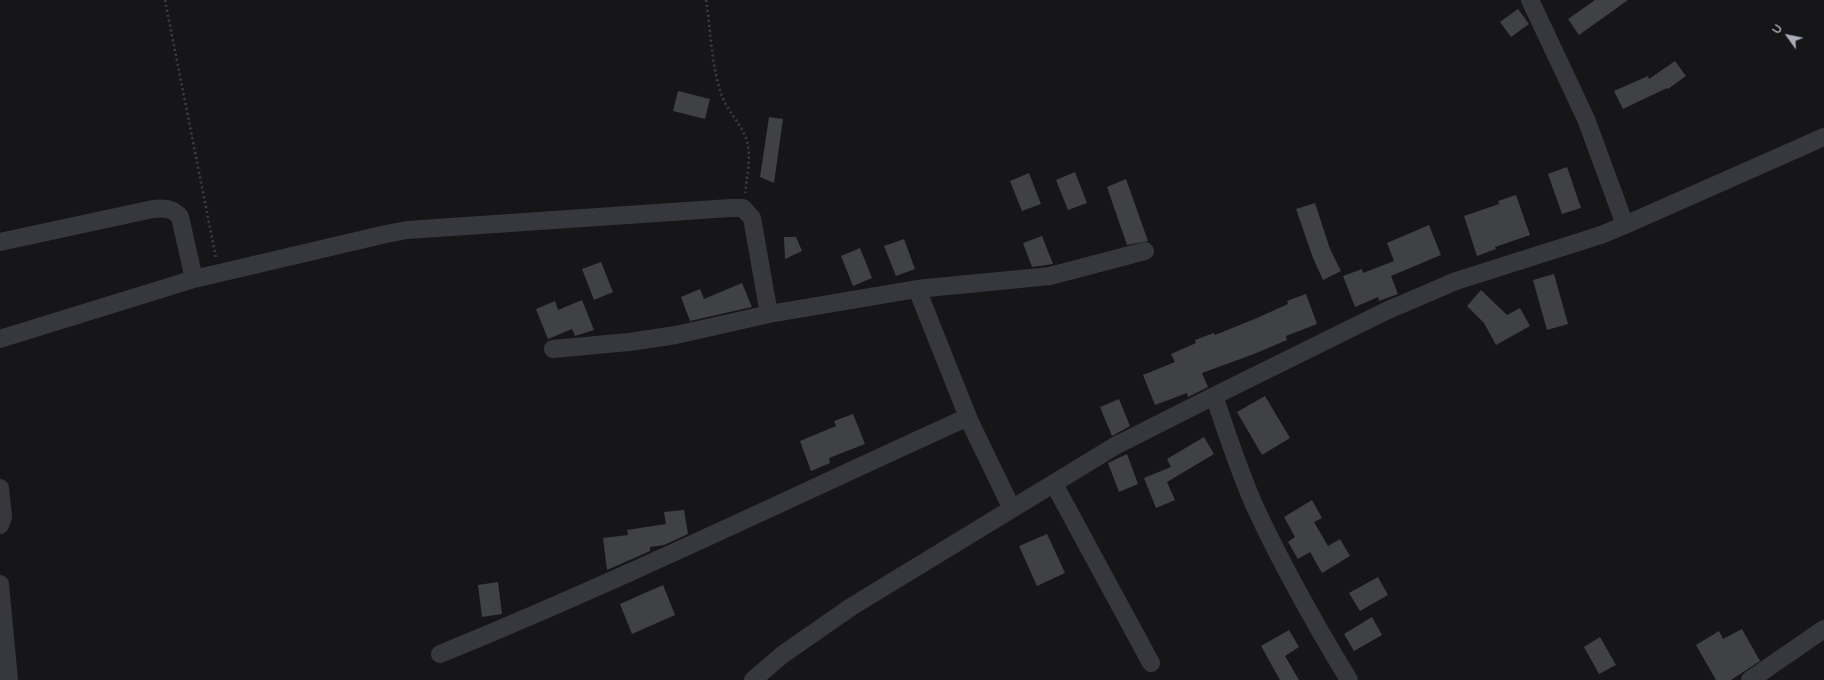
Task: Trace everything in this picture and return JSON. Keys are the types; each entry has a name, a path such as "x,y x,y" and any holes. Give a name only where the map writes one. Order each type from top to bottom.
{"street":[{"path":"1530,0 1586,120 1625,225"},
{"path":"753,680 782,655 851,607 1115,446 1386,311 1456,281 1601,235 1824,137"},
{"path":"0,339 219,272 407,230 688,210 743,208 752,218 769,314"},
{"path":"0,242 153,210 166,209 176,212 180,217 194,279"},
{"path":"554,349 629,342 676,335 769,314 917,289 1050,276 1145,251"},
{"path":"917,289 968,417 1012,509"},
{"path":"1214,396 1255,505 1270,538 1311,617 1349,680"},
{"path":"440,654 683,550 801,493 968,417"},
{"path":"1054,484 1151,663"},
{"path":"0,488 3,517 0,525"},
{"path":"0,584 9,680"},
{"path":"1750,680 1824,629"}],"path":[{"path":"165,0 219,272"},
{"path":"706,0 717,79 721,94 725,106 746,138 748,150 743,208"}],"building":[{"path":"1595,0 1628,0 1579,35 1568,19"},
{"path":"1518,9 1529,24 1511,37 1500,22"},
{"path":"1675,61 1686,76 1668,89 1667,88 1623,109 1614,91 1648,76 1649,79"},
{"path":"678,91 710,99 705,119 673,111"},
{"path":"769,117 783,119 774,183 760,177"},
{"path":"1567,167 1581,208 1562,214 1548,174"},
{"path":"1075,172 1087,203 1068,210 1056,180"},
{"path":"1029,173 1041,204 1022,211 1010,181"},
{"path":"1126,179 1148,241 1127,245 1107,187"},
{"path":"1516,195 1530,235 1495,247 1496,249 1477,256 1464,216 1499,204 1498,201"},
{"path":"1315,203 1330,249 1341,271 1323,280 1313,258 1296,209"},
{"path":"1429,225 1441,255 1391,276 1398,294 1379,301 1378,297 1355,307 1343,276 1362,269 1363,273 1394,261 1387,243"},
{"path":"1042,236 1053,264 1032,267 1023,243"},
{"path":"784,237 796,237 802,251 785,259"},
{"path":"904,239 915,269 896,276 884,246"},
{"path":"860,248 872,278 853,286 841,256"},
{"path":"601,262 613,292 594,300 582,269"},
{"path":"1554,274 1568,324 1547,330 1533,280"},
{"path":"742,283 752,307 690,321 681,297 700,289 704,299"},
{"path":"1481,290 1507,315 1520,308 1530,326 1496,345 1484,323 1467,306"},
{"path":"1306,294 1317,324 1286,336 1287,340 1202,373 1208,387 1188,397 1187,393 1155,405 1143,375 1175,362 1171,354 1196,343 1195,340 1214,333 1215,335 1257,318 1288,304 1287,301"},
{"path":"582,300 594,330 575,336 572,329 548,339 536,309 555,301 558,310"},
{"path":"1265,396 1290,438 1262,455 1237,412"},
{"path":"1119,399 1130,426 1112,436 1100,407"},
{"path":"853,414 865,444 829,458 830,463 811,471 800,441 836,426 834,421"},
{"path":"1204,437 1214,454 1167,482 1175,500 1156,508 1144,478 1171,467 1167,459"},
{"path":"1127,454 1138,484 1119,492 1108,463"},
{"path":"1312,500 1322,518 1314,522 1328,546 1340,539 1350,556 1322,573 1310,552 1298,559 1288,542 1295,537 1284,517"},
{"path":"684,510 688,534 664,545 650,547 650,551 607,570 603,538 628,535 627,530 666,524 664,512"},
{"path":"1047,534 1065,573 1037,586 1019,546"},
{"path":"1378,577 1388,595 1360,611 1349,593"},
{"path":"498,582 502,614 482,617 478,585"},
{"path":"663,585 675,615 632,634 620,604"},
{"path":"1372,617 1382,635 1354,651 1344,634"},
{"path":"1742,629 1760,661 1731,680 1716,680 1696,645 1719,631 1723,639"},
{"path":"1289,630 1299,647 1285,656 1299,680 1280,680 1261,646"},
{"path":"1600,637 1616,665 1599,674 1584,647"}]}
